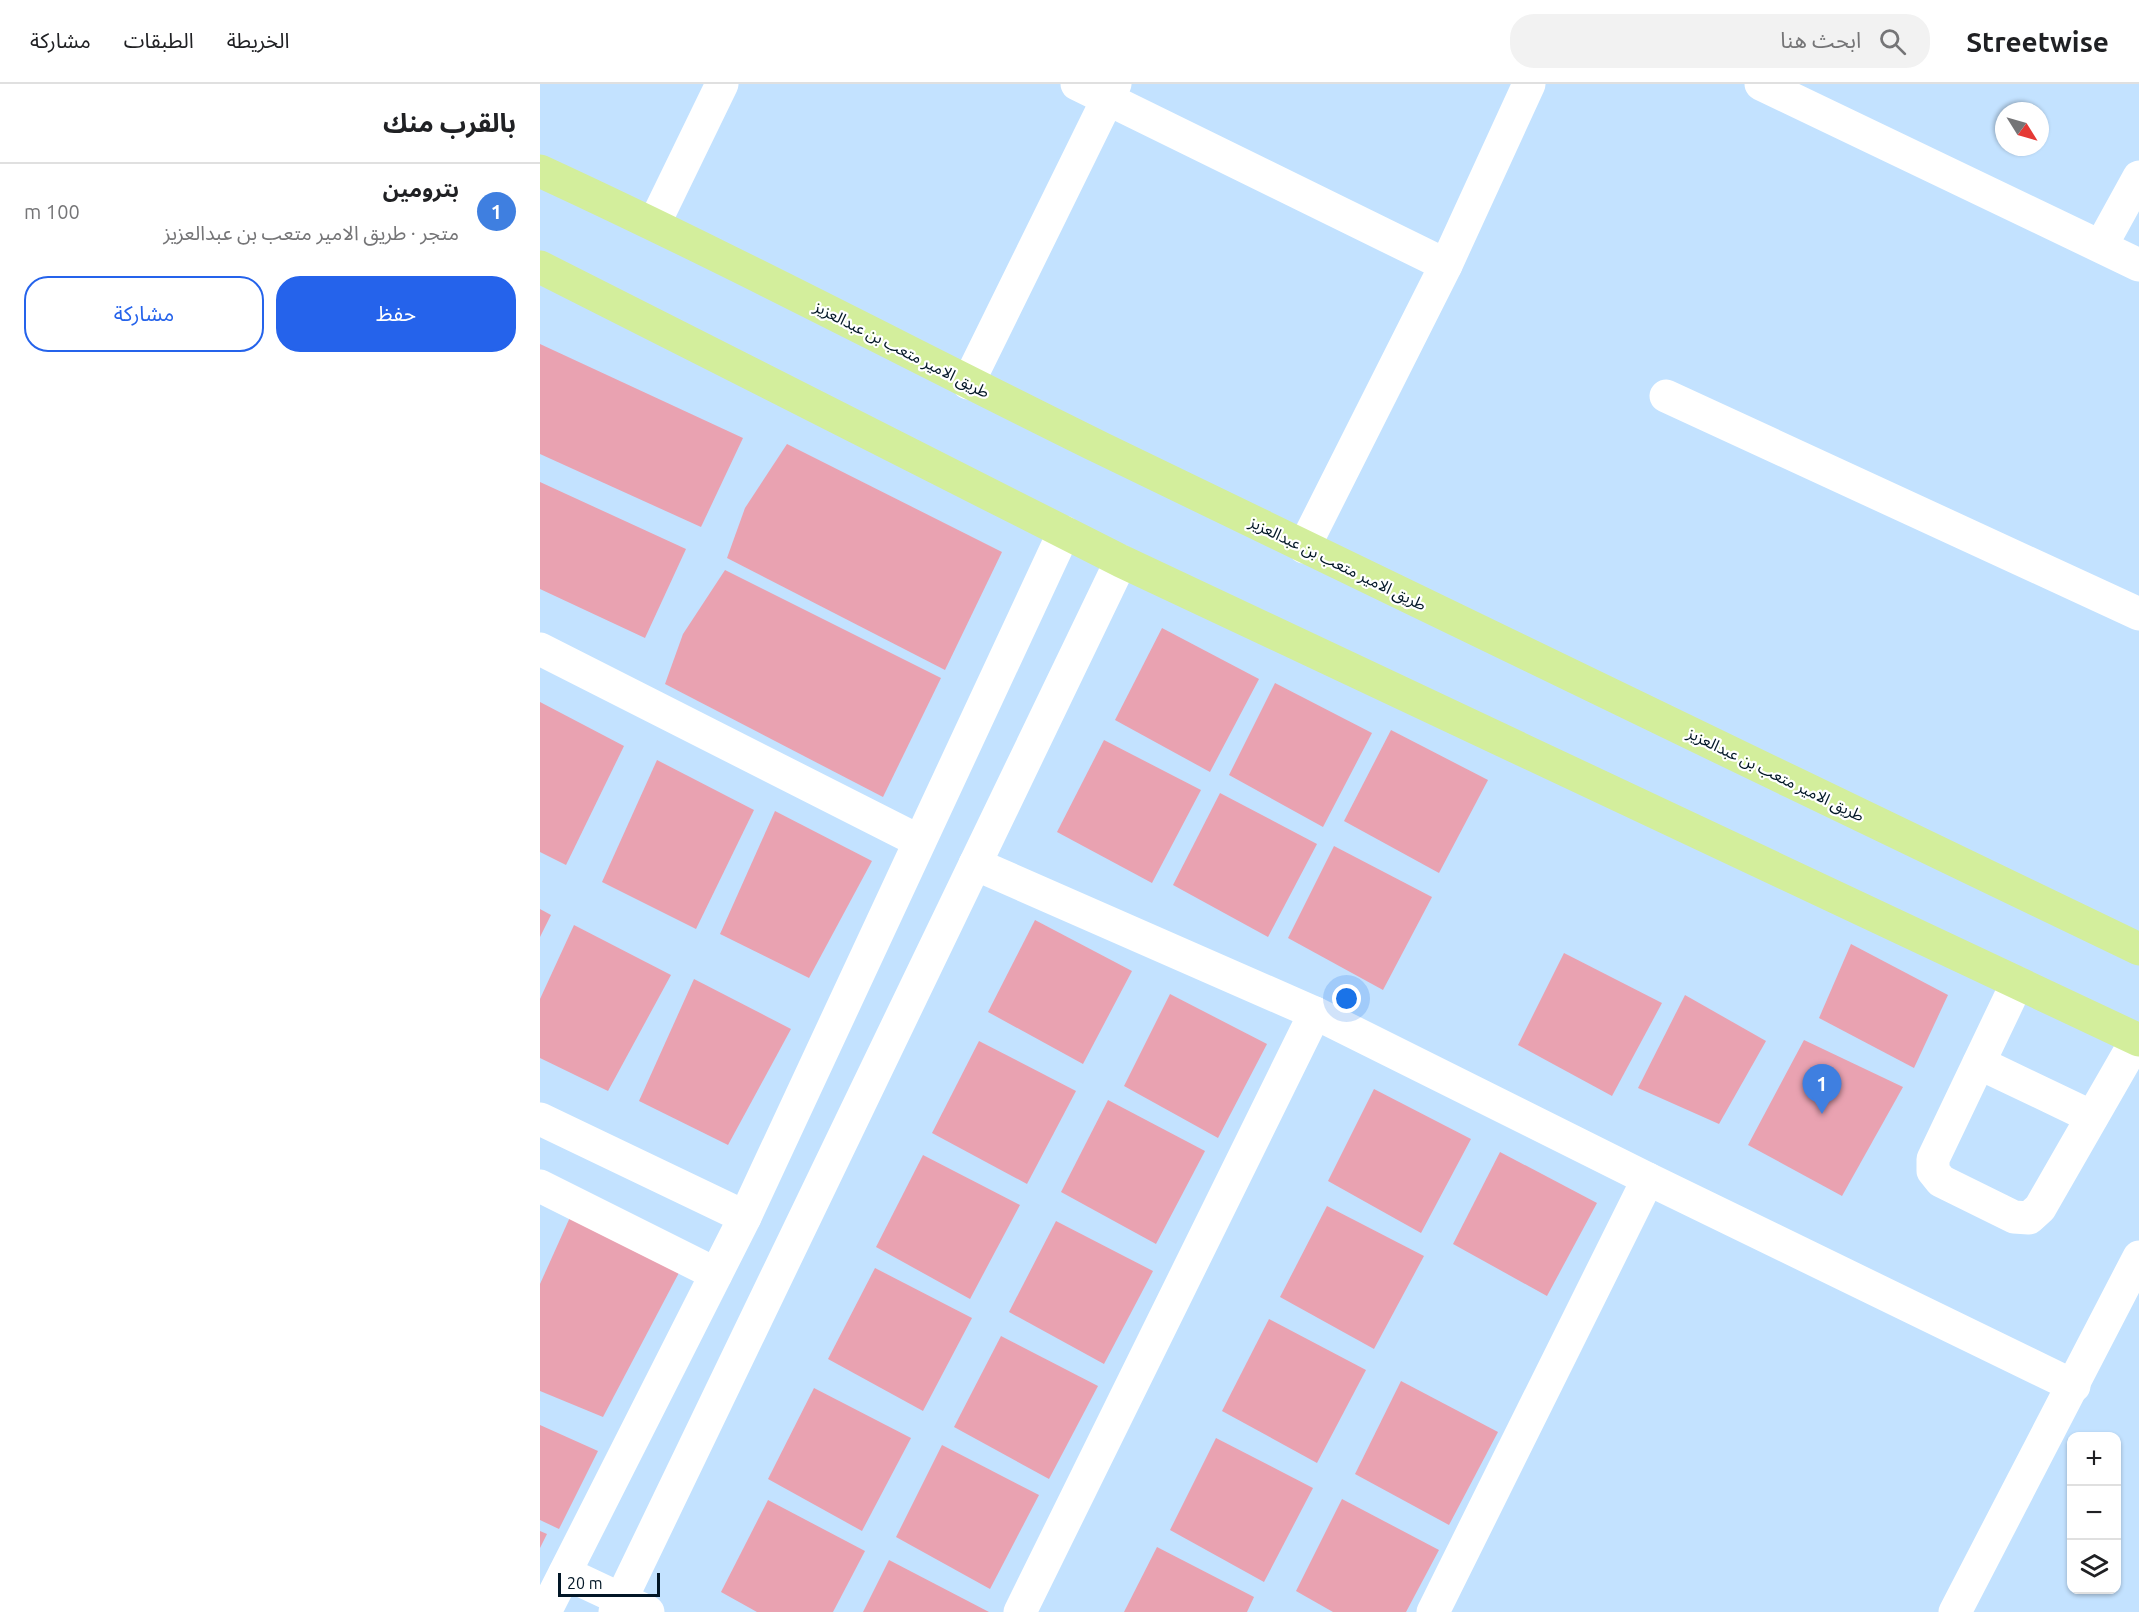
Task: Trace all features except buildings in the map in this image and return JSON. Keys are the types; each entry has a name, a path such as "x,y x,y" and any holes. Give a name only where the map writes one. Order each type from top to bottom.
{"main road":[{"name":"طريق الامير متعب بن عبدالعزيز","path":"540,171 654,224 968,383 1304,547 2139,949"},
{"path":"540,267 1121,561 2138,1040"}],"street":[{"path":"654,224 722,84"},
{"path":"1077,84 1112,92 1446,265"},
{"path":"1304,547 1446,265 1529,84"},
{"path":"1761,84 2139,265"},
{"path":"968,383 1112,92"},
{"path":"2101,246 2139,177"},
{"path":"1666,396 2139,614"},
{"path":"545,1612 745,1217 1064,532"},
{"path":"565,1573 628,1608 975,864 1121,561"},
{"path":"540,649 919,841"},
{"path":"975,864 1315,1013 1648,1179 2074,1386"},
{"path":"2017,983 1934,1159 1933,1171 1941,1181 2014,1217 2029,1218 2040,1208 2138,1040"},
{"path":"1020,1612 1315,1013"},
{"path":"1979,1063 2092,1117"},
{"path":"540,1119 745,1217"},
{"path":"1438,1610 1648,1179"},
{"path":"540,1186 716,1274"},
{"path":"1955,1612 2139,1257"}],"place":[{"name":"بترومين","path":"1822,1114"}]}
